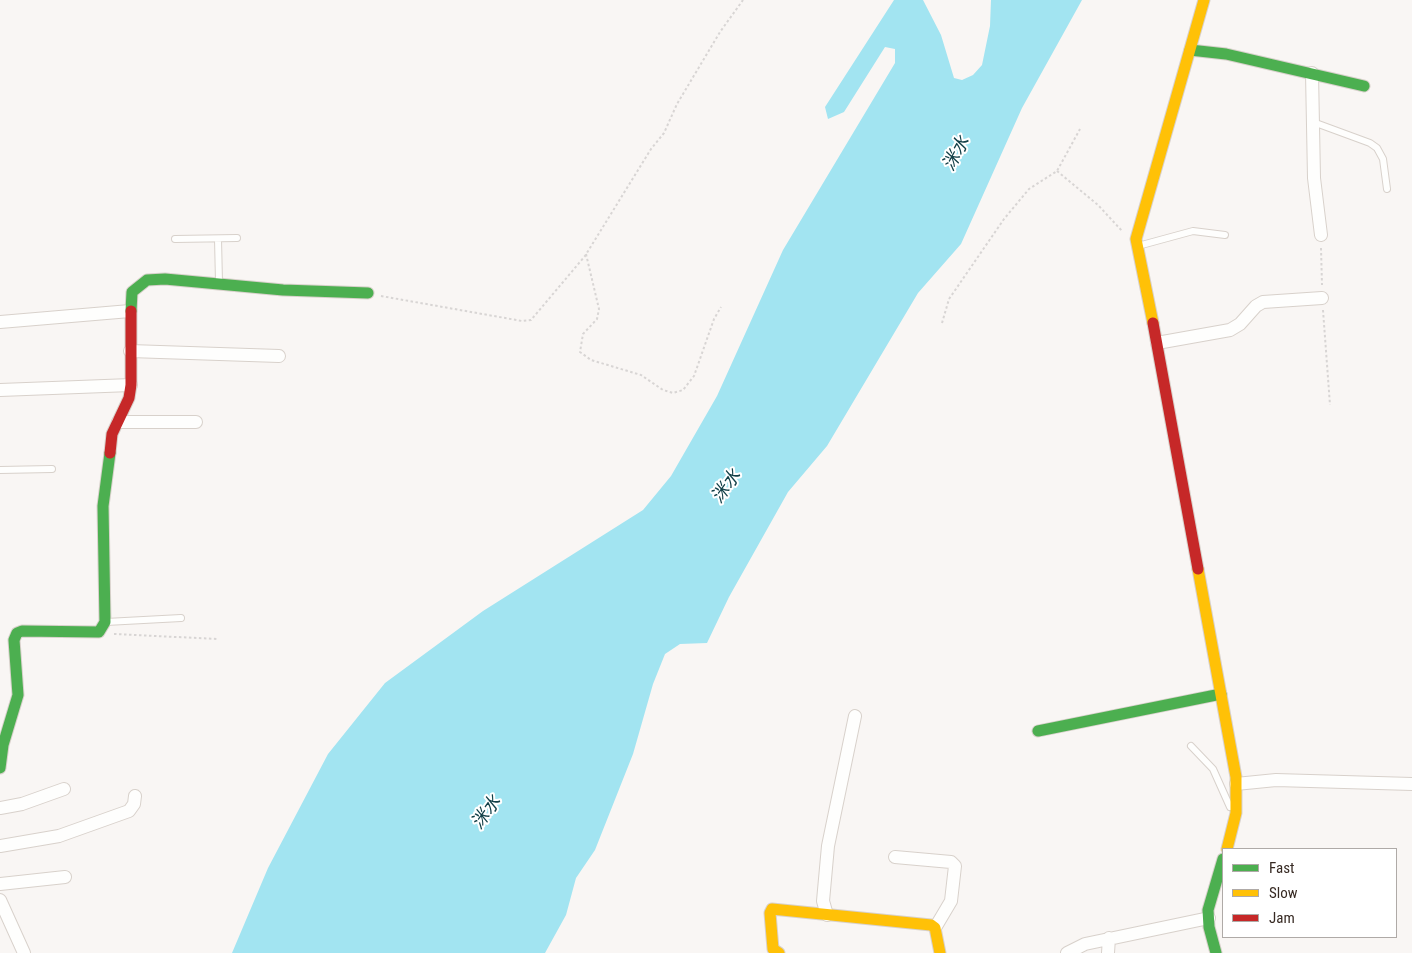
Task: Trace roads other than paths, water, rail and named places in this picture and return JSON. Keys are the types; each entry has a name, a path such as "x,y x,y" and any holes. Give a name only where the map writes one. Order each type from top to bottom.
{"street":[{"path":"1204,0 1136,230 1137,246 1157,343 1236,784 1236,818 1226,848"},
{"path":"1190,50 1226,54 1364,86"},
{"path":"1312,73 1314,178 1321,235"},
{"path":"0,768 4,745 18,695 14,640 16,633 22,631 102,627 103,506 109,449 129,398 131,385 130,311 132,292 137,286 147,280 165,279 283,290 368,293"},
{"path":"1157,343 1230,330 1240,324 1256,306 1263,302 1322,298"},
{"path":"0,322 130,311"},
{"path":"130,351 279,356"},
{"path":"0,390 131,385"},
{"path":"118,422 196,422"},
{"path":"1038,731 1221,694"},
{"path":"827,915 823,901 828,846 855,716"},
{"path":"1236,784 1276,780 1412,784"},
{"path":"0,808 22,804 64,789"},
{"path":"0,846 59,836 121,814 129,811 134,804 135,796"},
{"path":"895,856 951,862 955,866 951,901 935,928 940,953"},
{"path":"1216,953 1209,918 1211,894 1222,861"},
{"path":"0,884 65,877"},
{"path":"0,900 24,953"},
{"path":"778,953 773,950 770,913 772,910 932,925 935,928"},
{"path":"1068,953 1085,944 1109,938 1209,918"},
{"path":"1108,953 1109,938"}],"lane":[{"path":"1313,122 1370,143 1377,148 1383,159 1388,189"},
{"path":"1137,246 1193,232 1225,235"},
{"path":"218,238 219,285"},
{"path":"174,239 237,238"},
{"path":"0,470 52,469"},
{"path":"102,627 181,618"},
{"path":"1191,746 1212,769 1236,818"}],"water":[{"name":"洣水","path":"894,0 923,0 941,35 954,78 962,80 973,75 982,65 990,26 991,0 1082,0 1022,108 961,244 918,293 827,446 788,492 729,597 707,643 680,644 665,654 653,684 633,754 595,850 576,878 566,915 545,953 232,953 268,868 328,754 385,683 483,611 643,510 671,476 717,396 783,250 895,63 895,49 885,47 844,112 828,119 825,107"}]}
